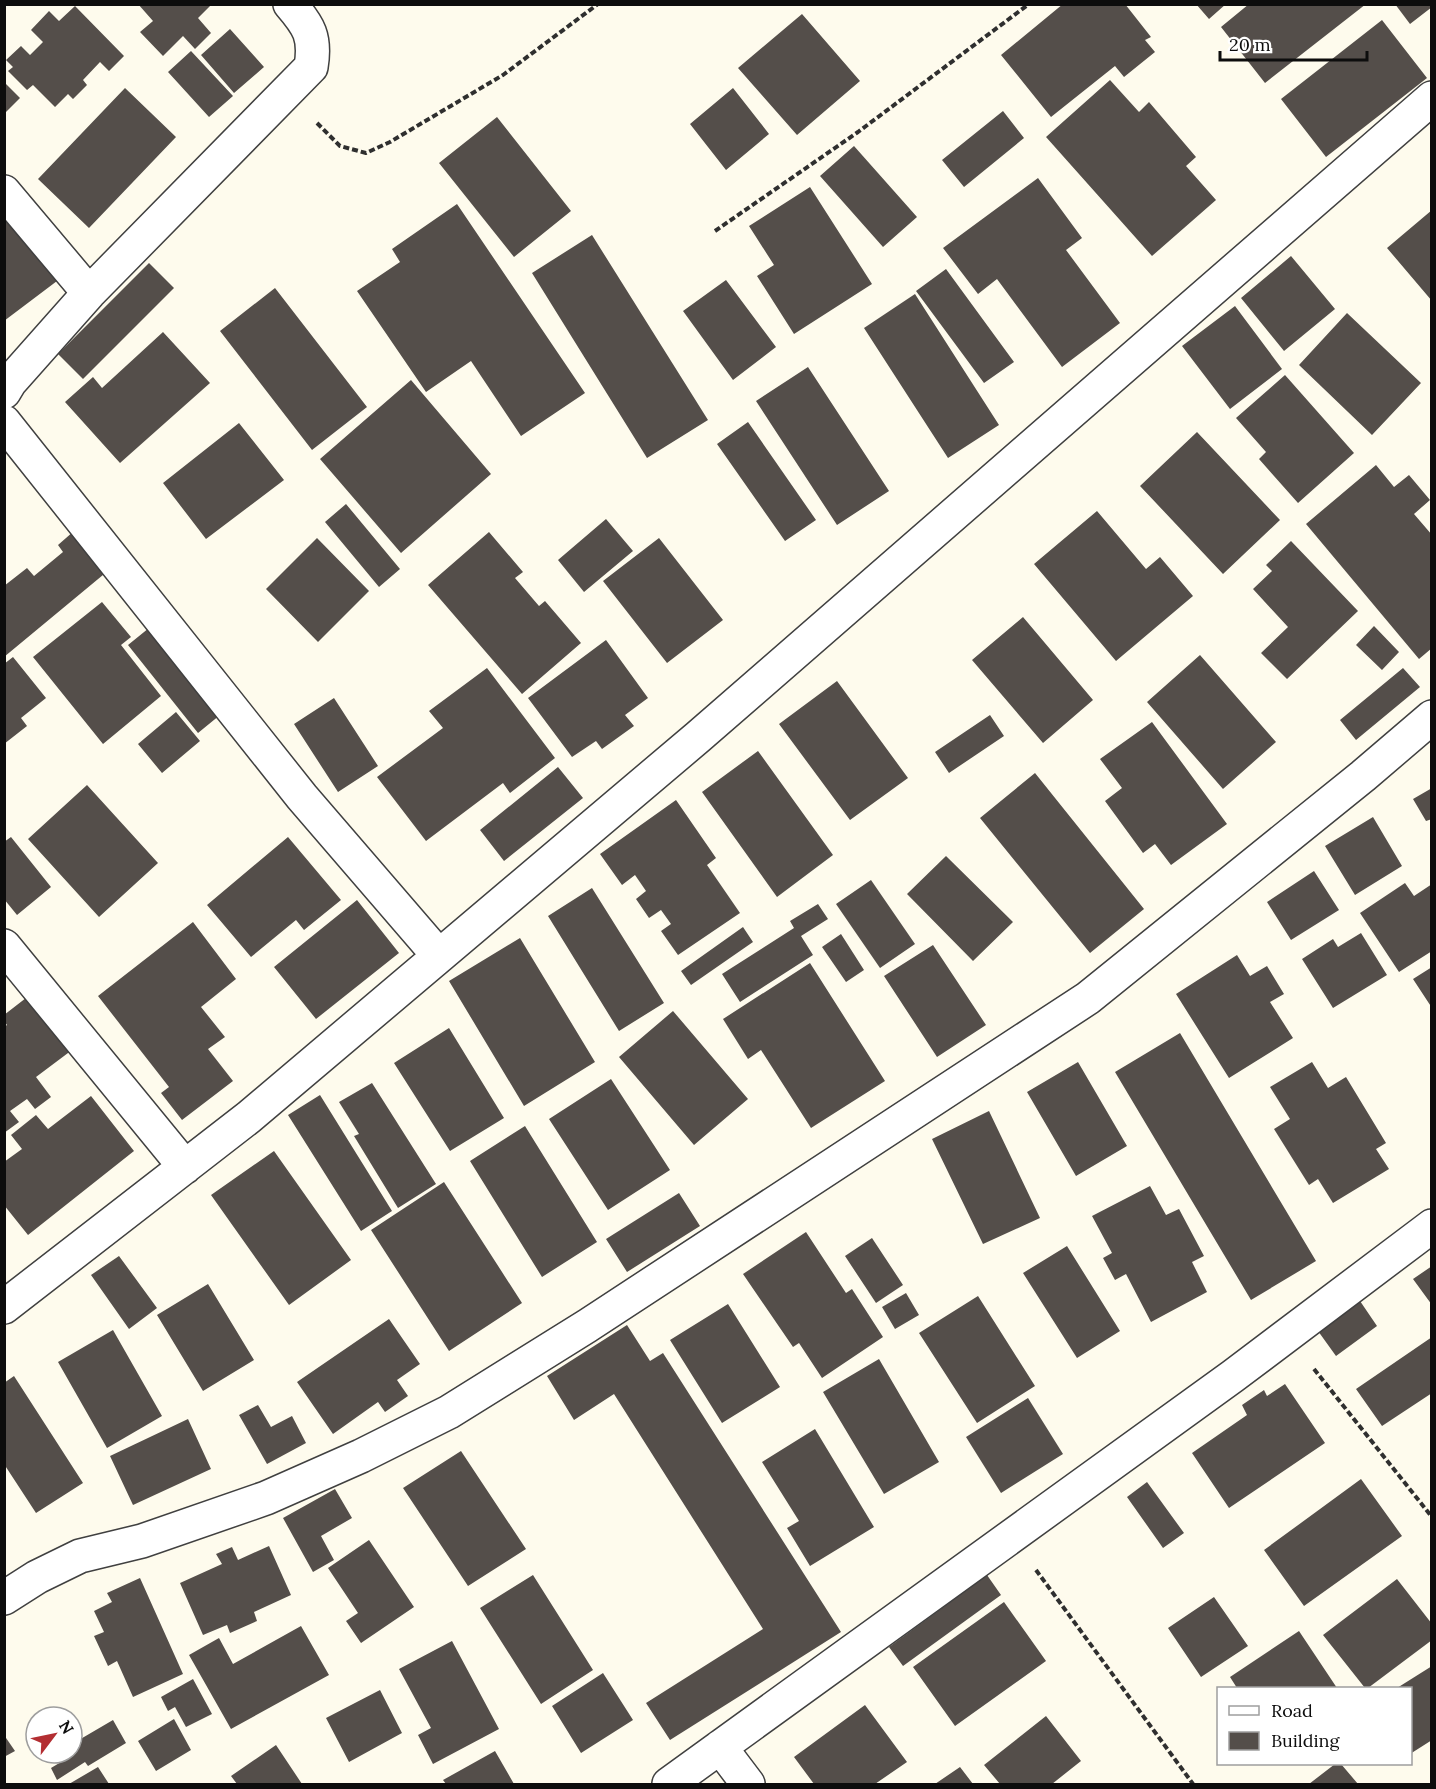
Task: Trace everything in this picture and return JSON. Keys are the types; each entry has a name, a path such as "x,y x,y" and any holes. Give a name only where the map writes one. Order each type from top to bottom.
{"street":[{"path":"4,392 10,382 89,293 311,67 314,49 307,24 290,4"},
{"path":"4,1307 249,1117 698,737 1431,98"},
{"path":"4,192 89,293"},
{"path":"4,422 302,797 439,956"},
{"path":"4,1598 37,1577 80,1556 142,1541 266,1498 361,1456 449,1412 586,1326 1088,998 1363,776 1431,717"},
{"path":"6,951 185,1167"},
{"path":"669,1785 1287,1335 1431,1226"},
{"path":"720,1747 748,1785"}],"path":[{"path":"287,91 340,146 366,153 390,142 503,75 598,4"},
{"path":"715,231 858,132 1029,4"},
{"path":"1287,1335 1431,1517"},
{"path":"1011,1535 1193,1785"}],"building":[{"path":"138,4 212,4 198,18 211,33 195,49 183,36 163,56 140,32 153,21"},
{"path":"1063,4 1125,4 1151,37 1145,40 1155,52 1124,77 1115,66 1051,117 1001,55"},
{"path":"1196,4 1226,4 1209,19"},
{"path":"1249,4 1366,4 1265,83 1221,27"},
{"path":"1395,4 1432,4 1432,7 1410,24"},
{"path":"75,6 124,56 109,71 100,62 83,80 87,85 73,99 68,94 55,107 33,85 27,90 8,71 13,67 6,60 21,46 30,55 43,42 31,30 49,11 59,21"},
{"path":"802,14 860,81 797,135 738,68"},
{"path":"1382,20 1427,78 1326,157 1281,99"},
{"path":"230,29 264,67 234,93 201,55"},
{"path":"191,51 233,96 209,117 168,72"},
{"path":"1110,80 1139,112 1149,102 1196,157 1186,166 1216,200 1152,256 1046,137"},
{"path":"4,82 20,98 4,114"},
{"path":"125,88 176,137 89,228 38,179"},
{"path":"733,88 769,134 726,170 690,124"},
{"path":"1003,111 1024,138 964,187 942,160"},
{"path":"497,117 571,211 514,257 439,163"},
{"path":"854,146 917,217 883,247 820,176"},
{"path":"1038,178 1082,238 1066,250 1120,323 1062,367 997,279 978,294 943,248"},
{"path":"810,187 872,284 794,334 757,276 774,265 749,226"},
{"path":"457,204 585,393 521,436 471,361 426,392 357,291 400,262 392,249"},
{"path":"1432,210 1432,301 1387,248"},
{"path":"4,211 57,281 4,321"},
{"path":"592,235 708,420 647,458 532,273"},
{"path":"1291,256 1335,309 1284,351 1241,298"},
{"path":"149,263 174,288 83,379 58,354"},
{"path":"946,269 1014,362 984,383 916,291"},
{"path":"726,280 776,347 733,380 683,311"},
{"path":"275,288 367,407 312,450 220,331"},
{"path":"915,294 999,425 948,458 864,328"},
{"path":"1235,306 1282,369 1230,409 1182,346"},
{"path":"1347,313 1421,383 1372,435 1299,365"},
{"path":"163,332 210,383 120,463 65,402 93,377 102,388"},
{"path":"808,367 889,491 837,525 756,401"},
{"path":"1285,375 1354,453 1298,503 1259,459 1266,452 1236,418"},
{"path":"411,380 491,474 401,553 320,459"},
{"path":"748,422 816,520 785,541 717,444"},
{"path":"239,423 284,480 206,539 163,483"},
{"path":"1197,432 1280,520 1223,574 1140,486"},
{"path":"1376,465 1394,487 1409,475 1430,500 1414,514 1432,535 1432,648 1419,659 1306,524"},
{"path":"346,504 400,569 379,587 325,522"},
{"path":"1097,511 1146,569 1160,557 1193,596 1116,661 1034,564"},
{"path":"606,519 633,551 584,592 558,560"},
{"path":"82,524 115,565 4,657 4,586 27,568 34,576 63,552 58,545"},
{"path":"489,532 523,572 515,578 539,606 545,601 581,643 522,694 428,585"},
{"path":"317,538 369,591 318,642 266,589"},
{"path":"659,538 723,620 667,663 603,581"},
{"path":"1291,541 1358,611 1287,679 1261,653 1288,627 1253,589 1272,571 1266,565"},
{"path":"102,602 131,637 121,645 161,696 103,744 33,657"},
{"path":"1023,617 1093,700 1043,743 972,660"},
{"path":"1374,626 1399,652 1382,670 1356,645"},
{"path":"149,628 220,715 198,733 128,645"},
{"path":"606,640 648,698 625,715 634,726 602,749 596,741 572,757 528,698"},
{"path":"1200,655 1276,742 1223,789 1147,702"},
{"path":"13,657 46,698 21,718 27,726 4,744 4,664"},
{"path":"487,668 555,758 510,793 503,783 426,841 377,777 443,728 429,711"},
{"path":"1403,668 1420,687 1356,740 1340,720"},
{"path":"837,681 908,778 850,820 779,724"},
{"path":"334,698 378,766 338,792 294,724"},
{"path":"176,712 200,741 162,773 138,744"},
{"path":"990,715 1004,736 949,773 935,752"},
{"path":"1152,722 1227,824 1171,865 1155,844 1143,853 1105,801 1122,788 1100,759"},
{"path":"758,751 833,855 777,897 702,792"},
{"path":"558,767 583,798 504,861 480,830"},
{"path":"1035,773 1144,909 1090,953 980,818"},
{"path":"87,785 158,863 99,917 28,839"},
{"path":"1432,788 1432,819 1426,821 1413,799"},
{"path":"676,800 716,858 707,865 740,913 678,955 661,931 671,924 661,910 649,918 636,899 646,891 635,875 622,885 600,854"},
{"path":"1373,817 1402,866 1355,895 1325,846"},
{"path":"11,837 51,887 17,915 4,899 4,842"},
{"path":"288,837 341,900 304,930 296,920 251,957 207,905"},
{"path":"946,856 1013,922 973,961 907,894"},
{"path":"1314,871 1339,910 1291,940 1267,902"},
{"path":"871,880 915,944 880,968 836,904"},
{"path":"1405,883 1414,896 1432,884 1432,951 1399,972 1360,913"},
{"path":"592,888 664,1003 619,1031 548,916"},
{"path":"357,900 399,953 316,1019 274,967"},
{"path":"818,904 828,919 801,936 813,955 740,1002 722,974 794,928 790,921"},
{"path":"193,922 236,979 201,1007 225,1037 208,1049 233,1081 182,1120 161,1093 169,1087 98,996"},
{"path":"743,927 753,942 691,985 681,971"},
{"path":"1361,933 1387,975 1333,1008 1302,959 1333,939 1338,947"},
{"path":"841,934 864,970 846,982 822,947"},
{"path":"520,938 595,1062 524,1106 449,981"},
{"path":"933,945 986,1025 937,1057 884,976"},
{"path":"1237,955 1250,976 1267,966 1284,994 1270,1002 1293,1038 1229,1078 1176,994"},
{"path":"810,963 885,1081 811,1128 761,1050 748,1059 723,1019"},
{"path":"1432,967 1432,1008 1413,979"},
{"path":"35,991 76,1047 36,1077 51,1097 35,1109 27,1099 10,1111 19,1122 4,1133 4,1027 7,1025 4,1015"},
{"path":"673,1011 748,1099 694,1145 619,1057"},
{"path":"449,1028 504,1118 450,1151 394,1063"},
{"path":"1180,1033 1316,1261 1251,1300 1115,1072"},
{"path":"1078,1062 1127,1146 1076,1176 1027,1092"},
{"path":"1312,1062 1328,1088 1346,1077 1386,1143 1376,1149 1389,1169 1333,1203 1318,1179 1309,1185 1274,1129 1290,1119 1270,1087"},
{"path":"611,1079 670,1170 608,1210 549,1119"},
{"path":"372,1083 436,1184 398,1208 354,1136 359,1134 339,1102"},
{"path":"320,1095 392,1211 361,1231 288,1115"},
{"path":"91,1096 134,1151 28,1235 4,1205 4,1162 22,1149 11,1135 36,1115 48,1129"},
{"path":"989,1111 1040,1218 983,1244 932,1139"},
{"path":"525,1126 597,1242 542,1277 470,1161"},
{"path":"274,1151 351,1260 289,1305 211,1195"},
{"path":"444,1182 522,1303 449,1351 371,1230"},
{"path":"1150,1186 1166,1215 1179,1209 1204,1256 1192,1262 1207,1292 1151,1322 1126,1274 1115,1280 1103,1258 1112,1253 1092,1216"},
{"path":"679,1193 700,1226 627,1272 606,1239"},
{"path":"806,1232 846,1293 852,1289 883,1337 822,1378 799,1343 793,1347 743,1274"},
{"path":"872,1238 903,1285 876,1303 845,1256"},
{"path":"1067,1246 1120,1331 1077,1358 1023,1273"},
{"path":"119,1256 157,1308 129,1329 91,1275"},
{"path":"1432,1266 1432,1305 1413,1279"},
{"path":"208,1284 254,1360 203,1391 157,1315"},
{"path":"906,1293 919,1315 895,1329 882,1307"},
{"path":"978,1296 1035,1386 977,1423 919,1333"},
{"path":"1360,1301 1377,1326 1336,1356 1318,1331"},
{"path":"728,1304 780,1387 722,1423 670,1340"},
{"path":"389,1319 420,1364 397,1380 408,1396 385,1412 378,1402 333,1434 297,1382"},
{"path":"627,1325 650,1361 663,1353 841,1632 670,1740 646,1703 763,1629 614,1394 574,1420 547,1376"},
{"path":"113,1330 162,1416 107,1448 58,1362"},
{"path":"1432,1337 1432,1393 1382,1426 1356,1389"},
{"path":"879,1359 939,1462 884,1494 823,1392"},
{"path":"14,1376 83,1483 36,1513 4,1464 4,1383"},
{"path":"1285,1384 1325,1443 1229,1508 1192,1453 1247,1415 1242,1405 1264,1390 1267,1396"},
{"path":"1028,1398 1063,1454 1001,1493 966,1437"},
{"path":"258,1405 271,1427 292,1416 306,1443 267,1464 239,1415"},
{"path":"188,1419 211,1469 133,1505 110,1456"},
{"path":"815,1429 874,1527 810,1566 787,1528 799,1521 762,1462"},
{"path":"461,1451 526,1549 468,1586 403,1488"},
{"path":"1361,1479 1402,1536 1304,1606 1264,1550"},
{"path":"1147,1482 1184,1533 1163,1548 1127,1497"},
{"path":"335,1489 352,1518 321,1536 334,1560 313,1572 283,1518"},
{"path":"369,1540 414,1607 361,1643 346,1621 358,1613 328,1568"},
{"path":"269,1546 291,1595 254,1612 257,1621 230,1633 227,1625 203,1635 180,1583 222,1564 216,1554 232,1547 238,1560"},
{"path":"533,1575 593,1670 541,1704 480,1608"},
{"path":"987,1575 1001,1595 903,1666 889,1647"},
{"path":"140,1578 183,1674 133,1697 117,1661 108,1666 94,1636 104,1632 94,1611 112,1602 107,1593"},
{"path":"1397,1579 1432,1624 1432,1640 1369,1687 1364,1687 1323,1635"},
{"path":"1214,1597 1248,1646 1201,1677 1168,1628"},
{"path":"1004,1602 1046,1661 955,1726 913,1667"},
{"path":"301,1626 329,1675 231,1729 189,1655 219,1638 233,1664"},
{"path":"1299,1631 1336,1687 1236,1687 1230,1677"},
{"path":"452,1641 499,1729 433,1764 418,1735 431,1728 399,1669"},
{"path":"1432,1666 1432,1740 1412,1753 1412,1687 1399,1687"},
{"path":"603,1673 633,1720 581,1753 552,1706"},
{"path":"193,1679 212,1714 186,1727 175,1707 168,1711 161,1697"},
{"path":"380,1690 402,1733 349,1762 326,1718"},
{"path":"865,1705 907,1762 875,1784 814,1784 794,1757"},
{"path":"1046,1716 1081,1761 1052,1784 1000,1784 984,1765"},
{"path":"174,1719 191,1750 156,1771 138,1741"},
{"path":"113,1720 126,1743 88,1766 84,1763 84,1737"},
{"path":"4,1735 15,1751 4,1757"},
{"path":"276,1745 302,1784 237,1784 231,1776"},
{"path":"495,1751 514,1784 446,1784 443,1780"},
{"path":"56,1765 80,1765 57,1780 51,1768"},
{"path":"1334,1765 1342,1765 1358,1784 1309,1784"},
{"path":"98,1767 109,1784 69,1784"},
{"path":"960,1767 973,1784 935,1784"}]}
